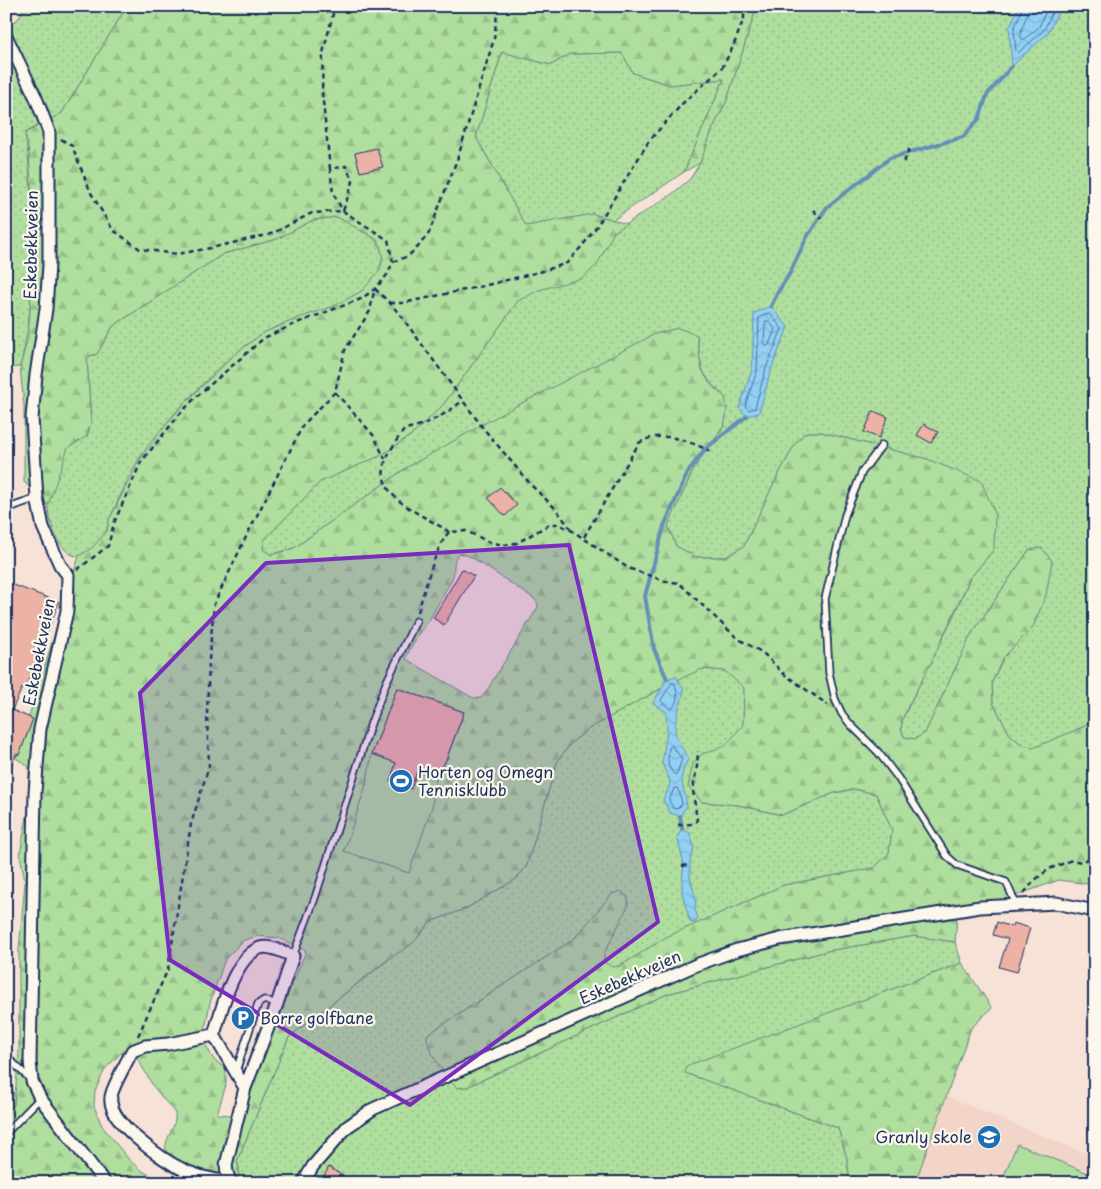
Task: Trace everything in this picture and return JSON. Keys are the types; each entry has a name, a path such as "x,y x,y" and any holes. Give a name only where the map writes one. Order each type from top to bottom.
{"street":[{"name":"Eskebekkveien","path":"6,36 36,98 49,132 48,283 32,418 37,498 43,527 60,565 68,575 66,611 40,729 35,792 30,1052 32,1081 40,1098 105,1183"},
{"name":"Eskebekkveien","path":"302,1183 313,1166 347,1127 373,1109 696,965 732,951 780,939 980,907 1016,904 1056,904 1095,911"},
{"path":"231,1183 226,1165 245,1088 293,956 273,948 260,948 248,956 241,964 223,1002 214,1035 245,1088"},
{"path":"214,1035 168,1044 145,1046 132,1051 111,1097 115,1114 143,1145 181,1169 206,1178 231,1183"}],"lane":[{"path":"882,445 862,472 845,515 825,600 829,672 835,699 842,714 878,752 898,778 947,856 957,865 1006,882 1016,904"},
{"path":"6,509 37,498"},
{"path":"293,956 315,898 371,723 386,683 416,621"},
{"path":"235,1073 238,1059 258,1004 264,1000 277,1004"},
{"name":"Eskebekkveien","path":"6,1056 32,1081"},
{"path":"6,1134 40,1098"}],"path":[{"path":"68,575 108,546 114,523 141,462 195,398 264,338 297,323 361,299 375,289 387,275 393,262 388,240 343,210 333,193 322,92 323,53 336,6"},
{"path":"393,262 408,256 429,234 458,156 494,39 498,6"},
{"path":"390,303 403,303 483,286 543,271 566,263 592,232 649,141 683,103 722,68 733,47 744,18 744,6"},
{"path":"49,132 72,146 92,193 113,230 140,249 177,254 211,248 271,234 312,213 343,210"},
{"path":"904,162 911,145"},
{"path":"330,169 346,166 353,182 343,210"},
{"path":"813,210 821,218"},
{"path":"375,289 390,303 420,341 462,401 520,471 556,509 571,530"},
{"path":"132,1051 168,969 191,824 209,766 207,715 214,604 303,426 335,392 345,350 370,311 375,289"},
{"path":"335,392 374,436 385,459"},
{"path":"462,401 454,408 415,428 405,429 385,459 383,467 388,490 403,504 449,532 466,530 489,542 503,545 516,543 550,524 558,524 571,530 628,568 665,581 679,583 737,638 763,653 784,674 842,714"},
{"path":"584,537 639,443 647,438 659,436 673,438 710,451"},
{"path":"416,621 433,565 443,539 449,532"},
{"path":"678,825 691,824 697,821 693,790 698,751"},
{"path":"1016,904 1035,880 1049,869 1072,860 1081,862 1095,856"},
{"path":"682,866 690,865"}],"highlighted area":[{"path":"569,545 658,922 410,1105 170,960 140,693 266,563"}],"shaded area":[{"name":"Granly skole","path":"947,1095 959,1102 1095,1157 1095,1183 915,1183"}],"green space":[{"path":"25,6 127,6 62,113 25,133 32,213 31,296 20,367 6,368 6,27 18,19"},
{"path":"127,6 757,6 727,100 713,128 700,163 684,172 724,79 670,85 633,73 622,53 570,54 551,65 502,52 476,137 526,226 593,214 627,224 614,232 597,265 583,278 539,290 518,301 443,405 414,433 382,455 320,482 264,540 263,549 271,555 294,548 406,468 503,413 655,334 678,328 697,335 701,368 710,384 725,397 727,411 724,426 694,468 668,526 676,546 696,557 726,557 744,546 795,444 806,432 821,432 927,459 981,481 995,513 994,549 970,578 929,667 909,704 902,720 901,729 904,737 915,739 925,733 971,635 1029,550 1042,548 1052,561 1046,595 1033,627 1003,658 992,682 993,703 1010,735 1021,744 1033,748 1083,727 1095,717 1095,885 1059,880 957,917 955,942 914,936 827,951 667,994 467,1087 457,1088 442,1071 433,1056 427,1035 574,939 612,894 621,891 628,897 628,906 604,954 604,962 612,967 620,966 666,937 784,885 874,868 889,853 892,830 876,794 854,789 834,793 782,815 738,805 702,802 688,786 693,764 702,754 725,746 743,725 744,688 725,671 702,669 671,683 590,728 571,743 557,762 527,865 516,879 467,908 430,922 413,943 386,961 289,1037 237,1161 239,1168 238,1183 195,1183 196,1177 167,1156 166,1144 174,1124 175,1113 153,1086 139,1061 134,1056 121,1053 105,1069 95,1091 94,1106 102,1126 130,1161 144,1172 168,1183 6,1183 6,1118 14,1105 19,1054 19,951 25,882 20,854 29,805 29,767 16,758 79,556 92,548 107,531 109,520 140,459 169,421 235,354 263,333 301,317 332,307 362,291 379,271 383,259 380,245 376,239 337,217 313,220 277,239 223,254 113,326 97,354 87,359 91,423 87,436 68,448 48,505 24,482 24,406 20,367 28,337 33,270 31,186 29,154 25,133 62,113","holes":["460,553 471,557 533,598 537,602 538,607 484,695 480,698 473,698 406,659 451,581 454,573 454,562","372,754 446,760 436,778 366,785","258,936 278,938 306,951 272,1033 242,1116 217,1114 226,1085 225,1068 214,1060 203,1040 210,1003 225,959 244,940"]},
{"path":"757,6 1095,6 1095,717 1083,727 1035,750 1021,744 1010,735 993,703 992,682 1003,658 1018,642 1029,550 971,635 925,733 915,739 904,737 901,729 902,720 955,613 970,578 994,549 927,459 821,432 806,432 795,444 744,546 726,557 696,557 676,546 668,526 694,468 724,426 725,397 710,382 703,370 697,335 552,388 406,468 294,548 271,555 263,549 264,540 320,481 382,455 414,433 443,405 510,312 521,293 672,194 690,179 700,163 713,128 727,100"},
{"path":"502,52 551,65 570,54 622,53 633,73 670,85 724,79 684,172 613,220 593,214 526,227 476,137"},
{"path":"337,217 360,229 379,245 382,261 375,277 364,290 349,299 276,327 253,340 230,358 177,410 146,449 127,481 101,540 80,556 72,555 66,551 53,529 48,507 67,449 87,436 91,423 87,359 97,354 113,326 223,254 277,239 313,220"},
{"name":"Borre golfbane","path":"692,668 725,671 742,684 747,696 744,727 702,802 738,805 782,815 834,793 854,789 876,794 892,830 889,853 874,868 784,885 721,913 618,966 607,974 579,932 574,939 427,1035 457,1088 467,1087 667,994 827,951 914,936 955,942 962,963 866,999 686,1073 838,1128 847,1158 850,1183 238,1183 239,1168 237,1161 289,1037 420,935 430,922 467,908 516,879 527,865 557,762 571,743 590,728 671,683"},
{"name":"Horten og Omegn Tennisklubb","path":"397,688 464,712 446,760 436,778 432,807 409,873 344,851 366,785 372,754"},
{"path":"962,963 992,1008 971,1028 915,1183 850,1183 847,1158 838,1128 685,1073 686,1066"},
{"path":"6,1076 15,1097 13,1107 6,1118"},
{"path":"1017,1144 1095,1176 1095,1183 1001,1183"}],"water":[{"path":"1019,6 1061,6 1048,33 1012,66 1009,28"},
{"path":"771,306 788,327 771,370 759,413 747,416 739,408 752,370 754,313"},
{"path":"676,676 684,690 676,718 675,732 689,758 682,777 687,806 680,816 670,813 663,800 670,785 669,778 662,764 667,730 666,712 653,703 667,679"},
{"path":"682,829 690,833 694,848 690,861 690,877 696,900 695,909 698,919 695,923 690,922 682,893 684,864 677,837"}],"building":[{"path":"377,148 383,167 360,172 355,153"},
{"path":"873,411 888,417 879,438 864,432"},
{"path":"924,424 938,432 931,443 917,435"},
{"path":"500,487 517,505 505,516 488,498"},
{"path":"462,569 474,576 444,625 433,618"},
{"path":"11,584 59,602 25,689 22,688 12,710 33,719 19,755 16,754 7,777 6,596"},
{"path":"397,688 464,712 446,760 436,778 417,771 411,789 390,781 396,763 372,754"},
{"path":"997,922 1012,927 1013,923 1030,928 1017,972 999,967 1008,939 993,935"},
{"path":"329,1167 343,1176 339,1183 320,1183"}],"waterway":[{"path":"771,306 790,273 807,237 827,207 890,158 963,137 979,119 987,95 1012,66"},
{"path":"667,679 654,649 645,596 664,526 688,472 704,450 747,416"},
{"path":"680,816 682,829"}],"place":[{"name":"Horten og Omegn Tennisklubb","path":"401,781"},
{"name":"Borre golfbane","path":"243,1018"},
{"name":"Granly skole","path":"989,1137"}]}
